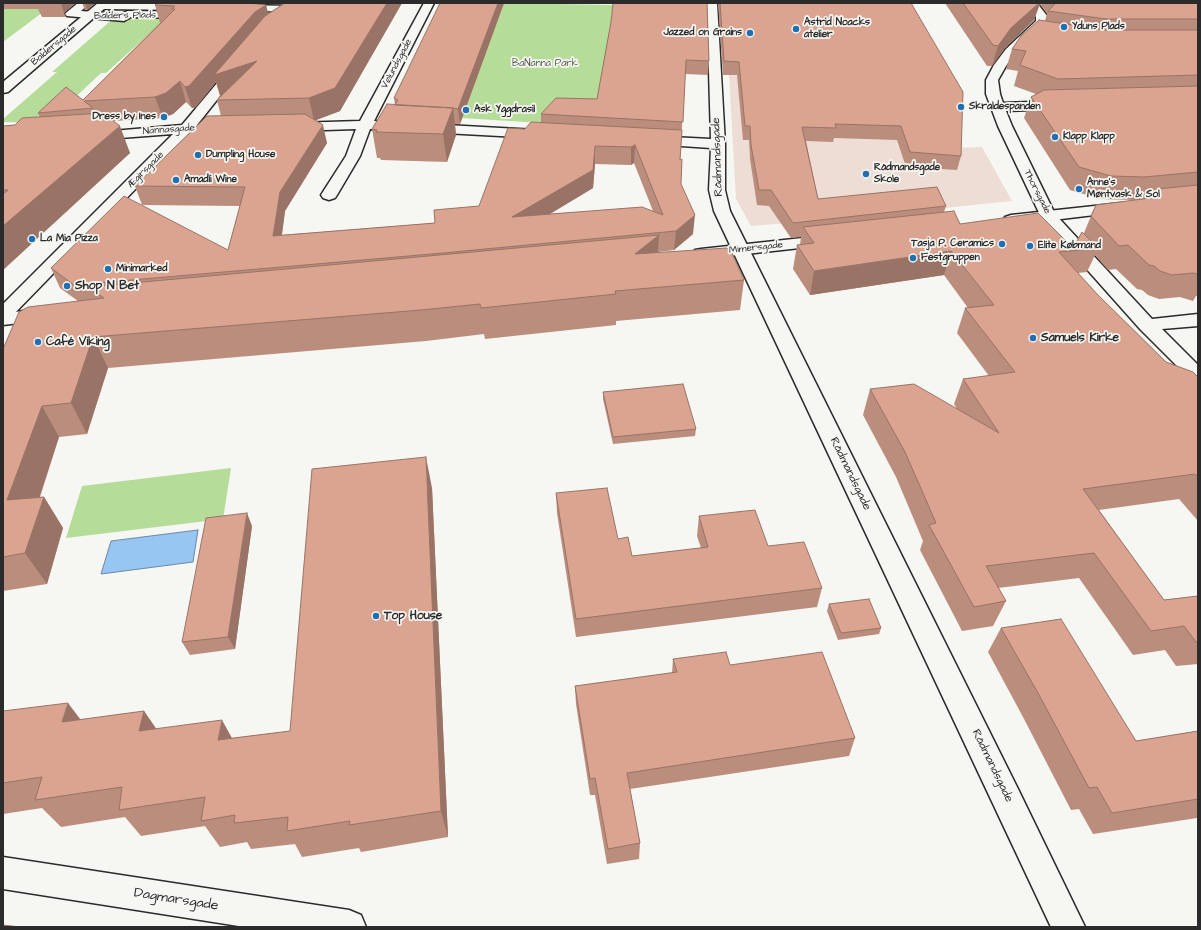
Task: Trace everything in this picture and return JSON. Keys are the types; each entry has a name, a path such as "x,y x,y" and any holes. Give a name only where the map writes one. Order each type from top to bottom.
{"street":[{"name":"Balders Plads","path":"85,3 71,14 124,18 128,14 195,12 103,4"},
{"name":"Vølundsgade","path":"329,195 353,156 365,125 429,3"},
{"name":"Rådmandsgade","path":"712,3 718,144 717,190 722,211 1002,786 1068,927"},
{"name":"Thorsgade","path":"1031,3 1042,17 1042,22 1035,35 1010,52 1000,65 992,80 993,94 1005,126 1048,216 1147,325 1198,376"},
{"name":"Baldersgade","path":"3,89 103,4"},
{"path":"226,12 259,19 278,20 292,8"},
{"name":"Ægirsgade","path":"3,314 186,129 246,57"},
{"path":"997,107 1067,105"},
{"path":"279,127 365,125 553,135"},
{"name":"Nannasgade","path":"83,136 186,129 233,128"},
{"path":"637,140 718,144"},
{"path":"994,222 1138,206"},
{"name":"Mimersgade","path":"682,256 843,239"},
{"path":"3,319 67,313"},
{"path":"1147,325 1198,320"},
{"name":"Dagmarsgade","path":"3,873 349,927"}],"shaded area":[{"name":"Rådmandsgade Skole","path":"729,75 787,77 950,148 982,147 1012,201 839,219 751,226 736,199"}],"green space":[{"path":"3,3 55,3 3,42"},
{"name":"BaNanna Park","path":"503,3 614,5 596,113 556,124 462,118"},
{"path":"128,14 170,15 106,73 101,73 48,123 3,122 3,119 57,72 52,72 115,17"},
{"path":"231,468 223,519 66,538 82,486"}],"water":[{"path":"198,530 193,562 101,574 111,541"}],"building":[{"path":"157,3 249,3 266,5 255,12 189,86 185,87 180,81 166,93 155,97 84,101 93,108 38,113 66,87 83,100 175,9 172,9 175,6 155,5"},
{"path":"285,3 387,3 335,88 309,98 217,100 257,61 214,75 265,16"},
{"path":"440,3 498,3 458,109 395,105 398,100 394,98"},
{"path":"613,3 707,3 709,61 686,60 683,122 541,114 556,98 597,99"},
{"path":"720,3 911,3 963,92 961,156 910,152 901,126 835,124 836,128 802,127 818,199 937,187 946,206 793,223 771,190 759,190 751,145 750,126 745,126 739,62 724,61"},
{"path":"963,3 1039,3 1011,28 998,46 993,45"},
{"path":"1055,3 1198,3 1198,19 1106,19 1048,11"},
{"path":"1039,20 1106,30 1198,30 1198,75 1058,79 1020,65 1026,51 1012,49 1021,36"},
{"path":"1198,86 1198,172 1144,177 1111,176 1079,167 1031,97 1044,90"},
{"path":"387,104 453,108 443,134 376,132 377,130 372,129"},
{"path":"103,113 120,126 3,226 3,194 8,190 3,190 3,126 15,125 22,118"},
{"path":"305,114 323,125 280,192 273,236 435,223 434,210 479,206 508,128 525,129 531,122 682,130 680,160 682,159 681,184 695,215 676,231 74,285 51,268 124,196 228,250 245,187 135,186 207,116","holes":["635,145 663,215 642,207 512,217 593,170 595,146 631,147"]},
{"path":"1198,185 1198,274 1172,275 1160,271 1154,266 1149,265 1128,245 1119,246 1091,216 1096,205 1158,197 1157,189"},
{"path":"954,211 960,224 1038,213 1073,248 1082,232 1098,248 1059,252 1097,294 1166,362 1193,372 1198,377 1198,477 1195,474 1083,489 1164,600 1198,596 1198,642 1196,642 1184,626 1151,631 1094,553 986,566 1006,601 974,607 929,525 936,523 905,452 870,389 914,384 999,433 963,379 1015,372 965,308 994,305 951,251 814,271 797,245 814,243 803,227"},
{"path":"659,235 635,254 727,248 731,251 744,280 615,291 616,294 481,308 480,304 93,337 71,403 42,406 7,500 44,497 25,553 3,557 3,349 19,312 28,307 104,298 88,287"},
{"path":"683,384 696,429 613,437 603,392"},
{"name":"Top House","path":"426,457 441,811 349,825 350,821 287,831 288,817 234,823 235,815 201,821 205,797 119,810 122,787 35,800 42,777 3,783 3,711 68,703 62,722 144,711 139,731 222,720 218,740 290,731 312,469"},
{"path":"607,488 618,539 628,537 632,556 708,547 699,516 755,510 768,546 804,542 822,588 576,619 556,493"},
{"path":"247,513 228,637 182,642 206,518"},
{"path":"869,599 881,628 841,633 829,604"},
{"path":"1061,619 1136,741 1198,731 1198,799 1112,813 1097,787 1089,788 1001,628"},
{"path":"726,652 730,665 822,652 855,738 627,773 640,843 608,849 595,778 590,779 575,686 677,672 673,659"},
{"path":"3,925 20,927 3,927"}],"place":[{"name":"Yduns Plads","path":"1064,27"},
{"name":"Astrid Noacks atelier","path":"796,29"},
{"name":"Jazzed on Grains","path":"750,33"},
{"name":"Skraldespanden","path":"961,107"},
{"name":"Ask Yggdrasil","path":"466,110"},
{"name":"Dress by Ines","path":"164,117"},
{"name":"Klapp Klapp","path":"1055,137"},
{"name":"Dumpling House","path":"198,155"},
{"name":"Rådmandsgade Skole","path":"866,174"},
{"name":"Amadli Wine","path":"176,180"},
{"name":"Anne's Møntvask & Sol","path":"1079,189"},
{"name":"La Mia Pizza","path":"32,239"},
{"name":"Tasja P. Ceramics","path":"1002,244"},
{"name":"Elite Købmand","path":"1030,246"},
{"name":"Festgruppen","path":"913,258"},
{"name":"Minimarked","path":"108,269"},
{"name":"Shop N Bet","path":"67,286"},
{"name":"Samuels Kirke","path":"1033,338"},
{"name":"Café Viking","path":"38,342"},
{"name":"Top House","path":"376,616"}]}
